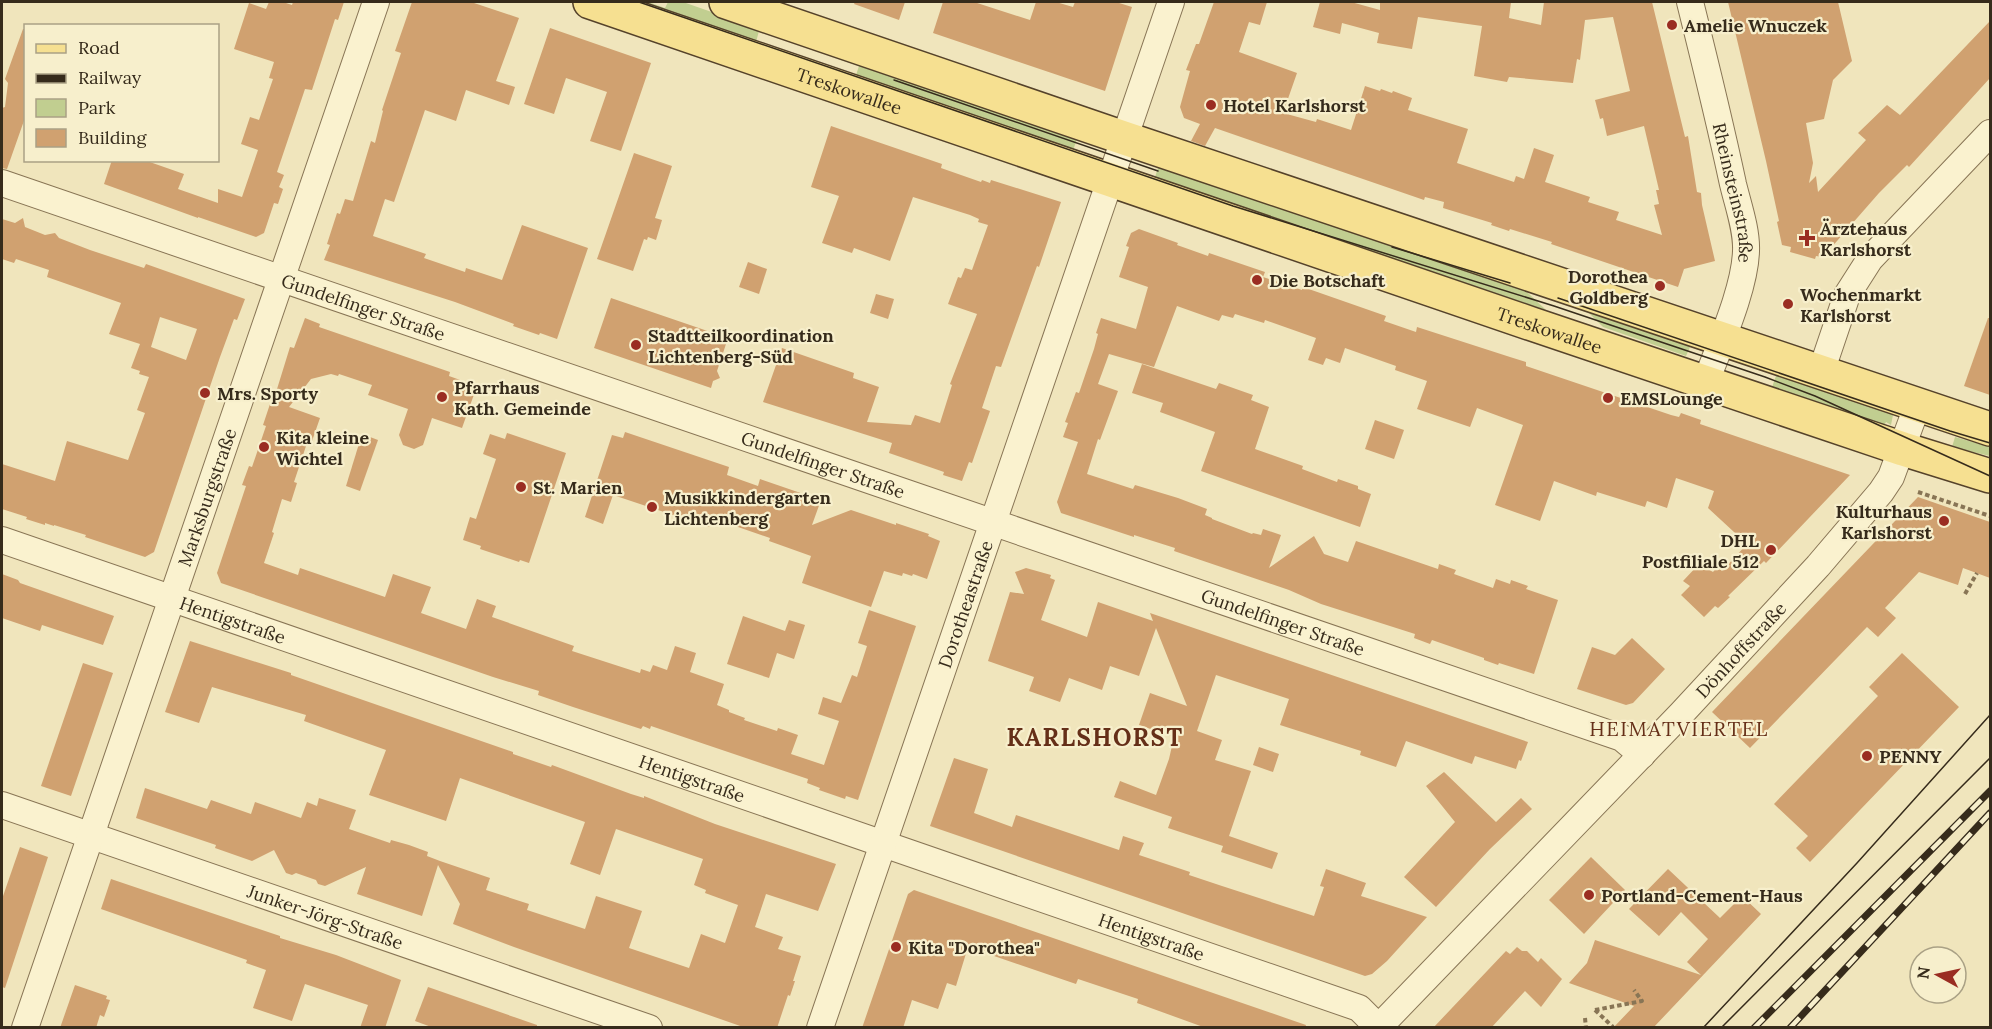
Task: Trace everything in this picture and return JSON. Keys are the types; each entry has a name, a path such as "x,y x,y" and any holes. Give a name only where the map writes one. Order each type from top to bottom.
{"main road":[{"name":"Treskowallee","path":"590,2 1903,449 1990,476"},
{"path":"726,2 767,8 1124,138 1990,429"}],"street":[{"name":"Marksburgstraße","path":"25,1028 376,2"},
{"path":"1111,179 1171,2"},
{"name":"Rheinsteinstraße","path":"1690,2 1745,238 1746,251 1744,269 1706,382"},
{"path":"1821,372 1847,295 1870,259 1990,134"},
{"name":"Dorotheastraße","path":"820,1028 1111,179"},
{"name":"Gundelfinger Straße","path":"2,183 1622,738 1642,755"},
{"name":"Dönhoffstraße","path":"1378,1028 1642,755 1791,597 1837,544 1886,486 1895,470 1918,404"},
{"name":"Hentigstraße","path":"2,540 1359,1008 1378,1028"},
{"name":"Junker-Jörg-Straße","path":"2,805 649,1028"}],"path":[{"path":"1918,492 1990,516"},
{"path":"1965,594 1977,573"},
{"path":"1613,1027 1595,1010 1642,1001 1634,990"},
{"path":"1585,1018 1586,1028"}],"green space":[{"path":"627,2 648,2 665,8 668,2 683,2 1077,139 1071,156 854,81 859,66 759,31 756,42"},
{"path":"1159,165 1513,279 1546,310 1153,183"},
{"path":"1576,300 1701,341 1698,349 1690,347 1686,356 1603,327"},
{"path":"1778,370 1888,407 1887,412 1893,415 1891,425 1886,422 1884,426 1872,420 1870,424 1770,393"},
{"path":"1955,437 1990,447 1990,456 1952,447"}],"building":[{"path":"269,2 283,2 292,5 293,2 344,2 338,20 335,19 312,90 305,89 277,172 284,175 279,187 283,189 278,204 274,203 264,233 256,237 104,184 111,162 150,162 184,174 178,189 218,203 218,189 242,197 258,150 241,144 250,117 259,120 273,79 269,78 274,62 234,49 249,3 266,9"},
{"path":"412,2 471,2 519,18 496,81 515,87 509,105 466,90 456,121 425,110 394,202 385,199 373,236 426,254 424,258 465,272 466,268 502,280 522,225 588,248 557,339 513,326 514,324 455,302 324,260 337,213 340,214 345,199 353,201 371,141 375,143 382,110 401,53 395,51"},
{"path":"855,2 905,2 899,20 854,4"},
{"path":"943,2 974,2 1030,20 1036,2 1056,2 1073,7 1075,2 1116,2 1132,7 1105,91 933,33"},
{"path":"1214,2 1267,2 1260,25 1249,22 1239,52 1297,73 1283,113 1316,122 1317,119 1351,130 1365,86 1380,91 1381,89 1392,93 1393,91 1412,98 1408,110 1468,129 1457,163 1514,182 1516,176 1524,179 1534,148 1554,155 1545,182 1590,197 1588,202 1619,212 1616,220 1662,235 1654,205 1659,204 1656,190 1659,190 1644,126 1607,136 1603,118 1600,119 1595,100 1630,91 1613,17 1585,20 1580,60 1577,59 1573,83 1509,77 1507,82 1474,76 1482,26 1418,17 1412,49 1377,43 1379,33 1342,23 1340,34 1313,27 1320,2 1351,2 1380,10 1380,2 1511,2 1509,18 1541,25 1544,2 1652,2 1685,137 1688,136 1697,192 1701,193 1715,261 1684,269 1678,287 1551,244 1552,242 1510,229 1509,231 1491,225 1492,223 1443,208 1444,202 1425,197 1424,200 1215,128 1205,146 1191,141 1200,124 1184,118 1180,107 1190,71 1186,70 1196,44 1199,44"},
{"path":"1728,2 1838,2 1852,61 1833,80 1824,119 1806,123 1813,163 1809,183 1816,176 1818,192 1866,140 1858,133 1887,105 1900,115 1990,21 1990,78 1909,167 1907,165 1879,193 1823,257 1816,256 1815,259 1790,252 1791,247 1782,245 1766,161"},
{"path":"550,28 651,63 621,151 590,141 607,92 566,78 554,114 524,104"},
{"path":"24,29 24,121 7,169 2,168 2,108 5,107 8,83 5,79"},
{"path":"831,126 942,164 941,168 981,182 982,180 990,183 991,180 1061,202 1001,367 996,366 982,408 990,411 972,463 969,462 962,481 943,475 944,472 889,453 892,443 763,402 782,348 854,373 853,378 879,387 867,422 911,425 915,415 940,423 952,385 950,384 977,314 948,304 958,277 961,278 965,268 972,270 988,225 978,222 979,219 913,197 890,261 854,248 852,253 822,243 839,196 811,187"},
{"path":"634,153 672,166 655,218 662,220 656,240 648,237 647,240 644,239 633,271 597,259"},
{"path":"23,218 25,227 45,235 55,233 59,238 90,250 144,268 146,264 245,299 237,320 234,319 220,357 154,552 145,557 85,537 86,535 54,525 45,523 45,525 2,509 2,464 55,481 67,441 128,460 145,413 137,410 149,377 131,368 140,344 109,334 121,303 47,277 49,270 16,259 14,263 2,259 2,219 15,223","holes":["160,317 197,329 186,360 151,347"]},
{"path":"1139,229 1208,256 1209,253 1265,272 1263,277 1302,290 1303,287 1386,316 1384,321 1416,332 1417,327 1526,362 1526,366 1671,415 1679,417 1681,413 1701,420 1700,424 1850,475 1766,563 1764,561 1728,596 1730,597 1718,608 1715,606 1704,617 1681,595 1690,586 1683,581 1699,564 1713,572 1717,567 1722,571 1747,544 1708,508 1714,491 1676,478 1667,508 1647,501 1645,507 1597,492 1596,496 1554,481 1540,521 1495,505 1523,425 1477,408 1470,427 1417,409 1427,381 1395,370 1396,366 1345,348 1340,363 1326,358 1323,365 1308,360 1316,338 1265,320 1264,323 1235,314 1233,318 1222,315 1219,321 1177,306 1154,367 1109,354 1098,384 1118,391 1100,440 1098,439 1087,474 1133,489 1135,485 1178,498 1207,509 1205,515 1212,519 1252,534 1261,535 1263,529 1281,535 1269,568 1314,536 1324,554 1348,562 1356,541 1438,569 1439,564 1456,570 1454,574 1493,588 1496,579 1510,584 1511,580 1528,586 1526,589 1558,600 1534,674 1499,663 1498,665 1432,640 1430,644 1414,638 1415,634 1321,604 1289,590 1174,551 1175,548 1061,513 1057,502 1078,442 1063,437 1068,423 1065,422 1076,392 1079,393 1094,349 1101,318 1136,329 1148,287 1119,277 1131,233"},
{"path":"748,262 767,269 759,294 739,287"},
{"path":"876,294 894,299 888,319 870,313"},
{"path":"611,298 728,338 717,371 720,378 713,381 711,388 594,348"},
{"path":"305,318 320,324 319,327 450,372 449,376 477,386 462,428 432,418 423,445 414,449 403,445 399,435 408,409 368,395 372,385 339,374 311,379 289,407 320,418 312,441 308,440 294,482 297,483 291,502 282,499 264,563 298,575 300,568 385,597 393,574 431,587 421,613 466,629 477,599 496,606 492,617 574,646 572,651 640,673 641,669 650,672 653,665 667,670 675,646 696,653 690,672 724,684 717,705 745,718 744,720 798,735 791,754 824,765 839,721 818,714 823,697 841,703 852,675 857,677 867,646 858,643 869,610 916,626 858,800 846,796 845,799 819,790 820,788 807,783 808,779 651,726 650,729 643,726 641,729 573,707 538,695 539,691 221,583 217,573 246,486 242,485 249,466 252,467 266,426 263,425 271,401 273,402 290,347 294,348"},
{"path":"1988,318 1990,318 1990,395 1964,386"},
{"path":"1142,364 1216,389 1219,383 1253,395 1251,400 1269,407 1255,449 1303,466 1302,469 1337,482 1338,479 1358,486 1358,489 1371,494 1360,527 1201,471 1215,432 1160,412 1163,403 1132,393"},
{"path":"1375,420 1404,430 1394,459 1365,449"},
{"path":"625,432 729,467 727,475 758,486 760,479 821,500 812,525 851,510 929,534 928,536 940,541 927,579 913,574 912,576 903,573 902,576 884,571 871,607 802,583 811,556 769,541 770,538 712,518 709,527 613,495 603,524 585,517 612,435 623,438"},
{"name":"St. Marien","path":"507,433 566,453 529,563 480,549 481,546 463,540 470,517 476,519 496,459 483,454 490,434 505,439"},
{"path":"362,434 378,440 360,491 346,486"},
{"path":"1918,497 1990,522 1990,578 1963,568 1958,585 1919,572 1885,608 1896,618 1878,637 1867,627 1750,748 1712,712"},
{"path":"1026,568 1051,575 1050,578 1055,580 1041,620 1087,637 1098,602 1153,621 1150,613 1528,742 1516,769 1475,756 1472,764 1406,741 1396,767 1360,755 1361,751 1280,725 1289,699 1216,675 1197,731 1222,740 1215,760 1251,771 1229,836 1278,853 1272,869 1221,852 1223,846 1168,828 1172,817 1114,797 1120,781 1156,795 1169,759 1174,737 1139,725 1150,693 1187,706 1156,628 1139,676 1110,666 1102,690 1069,678 1060,702 1029,691 1034,677 988,661 1010,592 1024,594 1015,572"},
{"path":"2,574 20,583 114,616 103,645 42,625 40,631 2,618"},
{"path":"743,616 785,631 789,620 805,625 794,659 777,653 769,678 727,664"},
{"path":"1632,638 1665,669 1633,703 1626,705 1577,689 1592,647 1615,655"},
{"path":"190,641 291,673 291,675 513,752 513,754 551,767 552,765 631,794 644,798 644,796 715,824 836,864 818,911 766,894 755,927 783,937 778,949 801,956 790,996 788,995 777,1028 746,1028 453,924 460,904 438,865 422,916 357,894 366,867 325,886 296,873 292,875 286,873 274,850 252,861 215,848 216,845 136,818 145,788 207,809 211,800 251,814 255,802 301,818 307,802 317,806 319,798 356,810 349,829 390,843 391,840 409,845 428,852 427,856 490,878 486,890 529,904 527,910 585,929 596,896 642,911 629,948 689,968 701,934 725,943 738,905 705,893 706,890 694,885 703,859 616,829 600,875 570,864 585,822 460,778 446,821 369,795 386,750 304,721 306,715 212,687 199,723 165,712"},
{"name":"PENNY","path":"1902,653 1959,707 1810,862 1796,848 1808,836 1774,804 1878,696 1869,687"},
{"path":"83,663 113,673 71,796 41,786"},
{"path":"1259,747 1279,754 1273,772 1253,765"},
{"path":"954,758 988,769 974,813 1012,827 1016,815 1119,850 1123,836 1144,843 1139,855 1190,872 1189,875 1314,916 1324,887 1320,886 1326,869 1366,883 1361,896 1427,917 1387,961 1372,974 1365,976 930,826"},
{"path":"1444,772 1496,822 1521,798 1532,809 1490,849 1436,907 1404,877 1455,822 1426,786"},
{"path":"20,847 48,857 5,988 2,987 2,899"},
{"name":"Portland-Cement-Haus","path":"1591,857 1625,890 1584,934 1549,900"},
{"path":"1668,869 1720,918 1742,896 1761,914 1653,1028 1613,1028 1634,1006 1569,983 1587,963 1595,940 1701,975 1687,962 1708,939 1681,912 1659,936 1629,909"},
{"path":"111,879 280,936 280,938 336,955 401,980 385,1028 360,1028 368,1005 305,984 292,1021 253,1008 266,970 246,963 247,960 101,909"},
{"path":"914,890 1306,1025 1305,1028 1206,1028 1137,1003 1138,999 1078,979 1076,984 968,947 956,986 947,983 938,1009 912,1000 903,1028 862,1028 908,894"},
{"path":"1517,947 1522,951 1527,951 1538,962 1541,958 1562,979 1541,1007 1525,991 1491,1028 1433,1028 1506,951 1510,954"},
{"path":"75,985 107,996 106,999 110,1000 104,1017 100,1015 96,1028 60,1028"},
{"path":"428,987 537,1025 537,1028 434,1028 415,1021"}],"tram line":[{"path":"639,2 1233,206 1554,306 1765,377 1815,396 1990,476"},
{"path":"894,80 1158,171"},
{"path":"1392,247 1510,283"},
{"path":"1558,298 1990,443"},
{"path":"1703,1028 1857,863 1990,715"},
{"path":"1721,1028 1990,758"}],"railway":[{"path":"1754,1028 1990,791"},
{"path":"1790,1028 1990,813"}],"place":[{"name":"Amelie Wnuczek","path":"1672,25"},
{"name":"Hotel Karlshorst","path":"1211,105"},
{"name":"Ärztehaus Karlshorst","path":"1807,238"},
{"name":"Die Botschaft","path":"1257,280"},
{"name":"Dorothea Goldberg","path":"1660,286"},
{"name":"Wochenmarkt Karlshorst","path":"1788,304"},
{"name":"Stadtteilkoordination Lichtenberg-Süd","path":"636,345"},
{"name":"Mrs. Sporty","path":"205,393"},
{"name":"Pfarrhaus Kath. Gemeinde","path":"442,397"},
{"name":"EMSLounge","path":"1608,398"},
{"name":"Kita kleine Wichtel","path":"264,447"},
{"name":"St. Marien","path":"521,487"},
{"name":"Musikkindergarten Lichtenberg","path":"652,507"},
{"name":"Kulturhaus Karlshorst","path":"1944,521"},
{"name":"DHL Postfiliale 512","path":"1771,550"},
{"name":"PENNY","path":"1867,756"},
{"name":"Portland-Cement-Haus","path":"1589,895"},
{"name":"Kita \"Dorothea\"","path":"896,947"}],"district":[{"name":"HEIMATVIERTEL","path":"1679,728"},
{"name":"KARLSHORST","path":"1095,737"}]}
